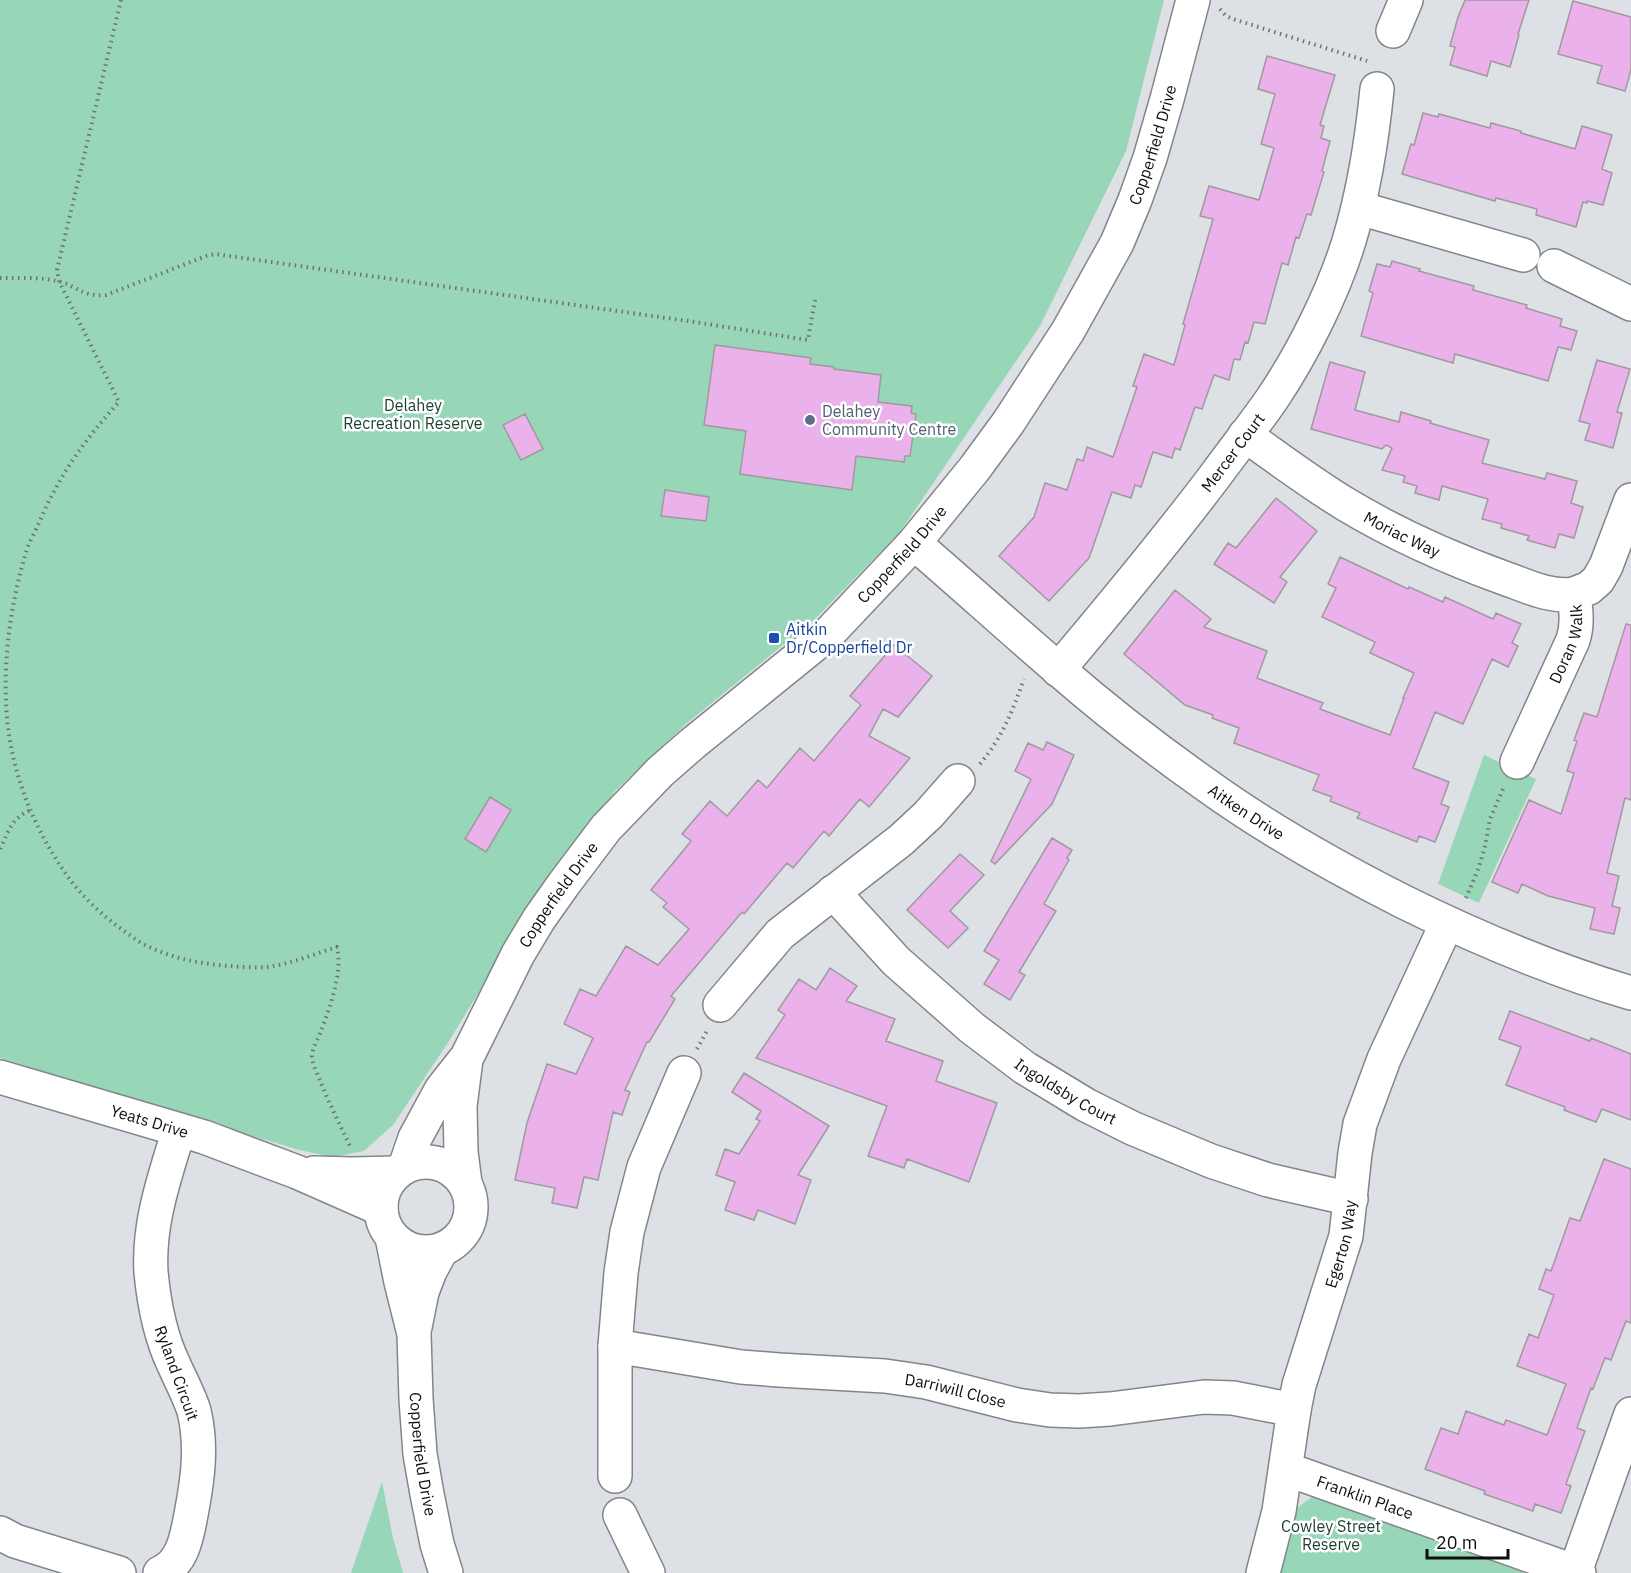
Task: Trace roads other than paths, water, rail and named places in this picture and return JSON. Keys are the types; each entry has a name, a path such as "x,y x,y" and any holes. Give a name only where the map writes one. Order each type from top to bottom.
{"street":[{"name":"Copperfield Drive","path":"401,1170 441,1090 466,1057 518,954 570,875 606,828 660,771 684,750 829,633 915,543 1008,423 1068,331 1117,243 1136,200 1167,99 1193,0"},
{"path":"1393,31 1406,0"},
{"name":"Mercer Court","path":"1058,670 1129,586 1245,435 1272,398 1317,319 1336,277 1359,208 1369,156 1374,76"},
{"path":"1359,208 1523,255"},
{"path":"1554,266 1631,304"},
{"name":"Moriac Way","path":"1245,435 1345,504 1390,530 1444,555 1518,583 1554,595 1574,594"},
{"name":"Doran Walk","path":"1516,762 1573,640 1577,627 1574,594 1589,588 1598,580 1606,566 1631,500"},
{"name":"Aitken Drive","path":"915,543 1058,670 1204,784 1246,812 1363,881 1447,923 1537,962 1631,993"},
{"path":"720,1005 780,934 901,840 958,780"},
{"name":"Ingoldsby Court","path":"833,892 896,961 972,1028 1025,1068 1086,1105 1132,1128 1211,1161 1268,1180 1351,1199"},
{"name":"Egerton Way","path":"1263,1573 1279,1511 1294,1410 1305,1364 1346,1236 1360,1124 1384,1059 1447,923"},
{"name":"Copperfield Drive","path":"465,1183 461,1152 460,1106 466,1057"},
{"path":"615,1476 615,1346 627,1232 644,1167 684,1073"},
{"name":"Yeats Drive","path":"0,1077 241,1150 297,1172 387,1223"},
{"name":"Ryland Circuit","path":"172,1570 187,1538 200,1454 194,1412 186,1388 173,1365 162,1336 155,1306 151,1271 151,1240 161,1190 179,1130"},
{"path":"431,1162 456,1173 465,1183 472,1209 463,1233 453,1243 442,1249 428,1252 415,1251 403,1245 387,1223 382,1196 388,1183 401,1170 418,1163 431,1162"},
{"name":"Yeats Drive","path":"297,1172 352,1174 401,1170"},
{"name":"Copperfield Drive","path":"387,1223 414,1335 420,1454 437,1544 446,1573"},
{"name":"Copperfield Drive","path":"414,1335 422,1292 442,1249"},
{"name":"Darriwill Close","path":"615,1346 741,1367 895,1377 926,1382 1017,1405 1050,1410 1110,1409 1204,1397 1233,1398 1294,1410"},
{"path":"1577,1572 1631,1414"},
{"name":"Franklin Place","path":"1286,1469 1577,1572"},
{"path":"620,1515 648,1573"},
{"path":"0,1533 15,1541 119,1573"}],"place":[{"name":"Delahey Community Centre","path":"810,420"},
{"name":"Aitkin Dr/Copperfield Dr","path":"774,638"}],"park label":[{"name":"Delahey Recreation Reserve","path":"413,414"},
{"name":"Cowley Street Reserve","path":"1331,1535"}]}
